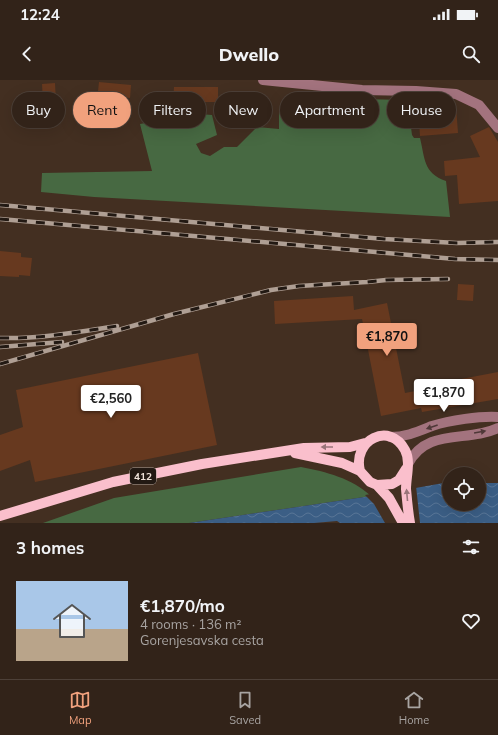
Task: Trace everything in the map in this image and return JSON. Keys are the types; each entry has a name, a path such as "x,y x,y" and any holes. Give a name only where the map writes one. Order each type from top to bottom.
{"main road":[{"name":"412","path":"0,516 114,482 202,464 316,447 350,447 365,443 377,437 390,437"},
{"path":"390,437 396,440 405,450 407,465 406,491 410,523"},
{"path":"360,471 358,456 365,443"},
{"name":"412","path":"289,452 331,459 360,471 370,482 389,498 404,523"},
{"path":"376,486 392,484 404,474 407,465"}],"street":[{"path":"263,80 362,90 416,90 456,94 479,105 498,128"},
{"path":"390,437 409,436 440,424 486,417 498,417"},
{"path":"407,465 413,454 420,447 435,441 498,428"}],"green space":[{"path":"379,99 387,100 387,128 411,128 414,138 420,138 424,158 429,169 438,178 446,181 450,217 94,197 41,192 42,173 152,171 141,128 206,128 206,115 212,115 214,128 217,135 196,144 201,153 210,156 224,147 237,147 256,128 279,129 280,111 280,128 379,128"},
{"path":"301,467 320,471 347,480 371,496 189,523 43,523 114,498"}],"water":[{"path":"442,483 442,511 486,511 486,483 498,483 498,523 340,523 337,521 314,523 189,523 371,496"}],"pier":[{"path":"416,486 420,523 385,523 374,504 365,495"}],"building":[{"path":"99,82 131,85 130,92 98,92"},
{"path":"55,83 55,92 42,92 42,84"},
{"path":"174,87 218,87 218,92 214,92 214,102 206,102 206,92 174,92"},
{"path":"456,106 458,133 420,136 419,128 456,128"},
{"path":"489,127 498,142 498,201 459,204 457,175 445,176 444,161 480,157 470,136"},
{"path":"0,251 21,253 21,257 32,258 30,276 0,276"},
{"path":"458,284 474,285 473,301 457,300"},
{"path":"353,296 354,310 387,303 405,393 457,383 456,380 498,372 498,399 422,412 421,408 381,416 362,319 275,324 274,301"},
{"path":"198,353 217,445 35,482 30,460 0,471 0,435 23,427 16,390"}],"railway":[{"path":"0,205 384,239 457,243 498,242"},
{"path":"0,219 455,259 498,260"},
{"path":"0,364 174,314 271,290 299,286 386,280 448,279"},
{"path":"0,338 44,336 117,326"},
{"path":"0,347 62,342"}]}
